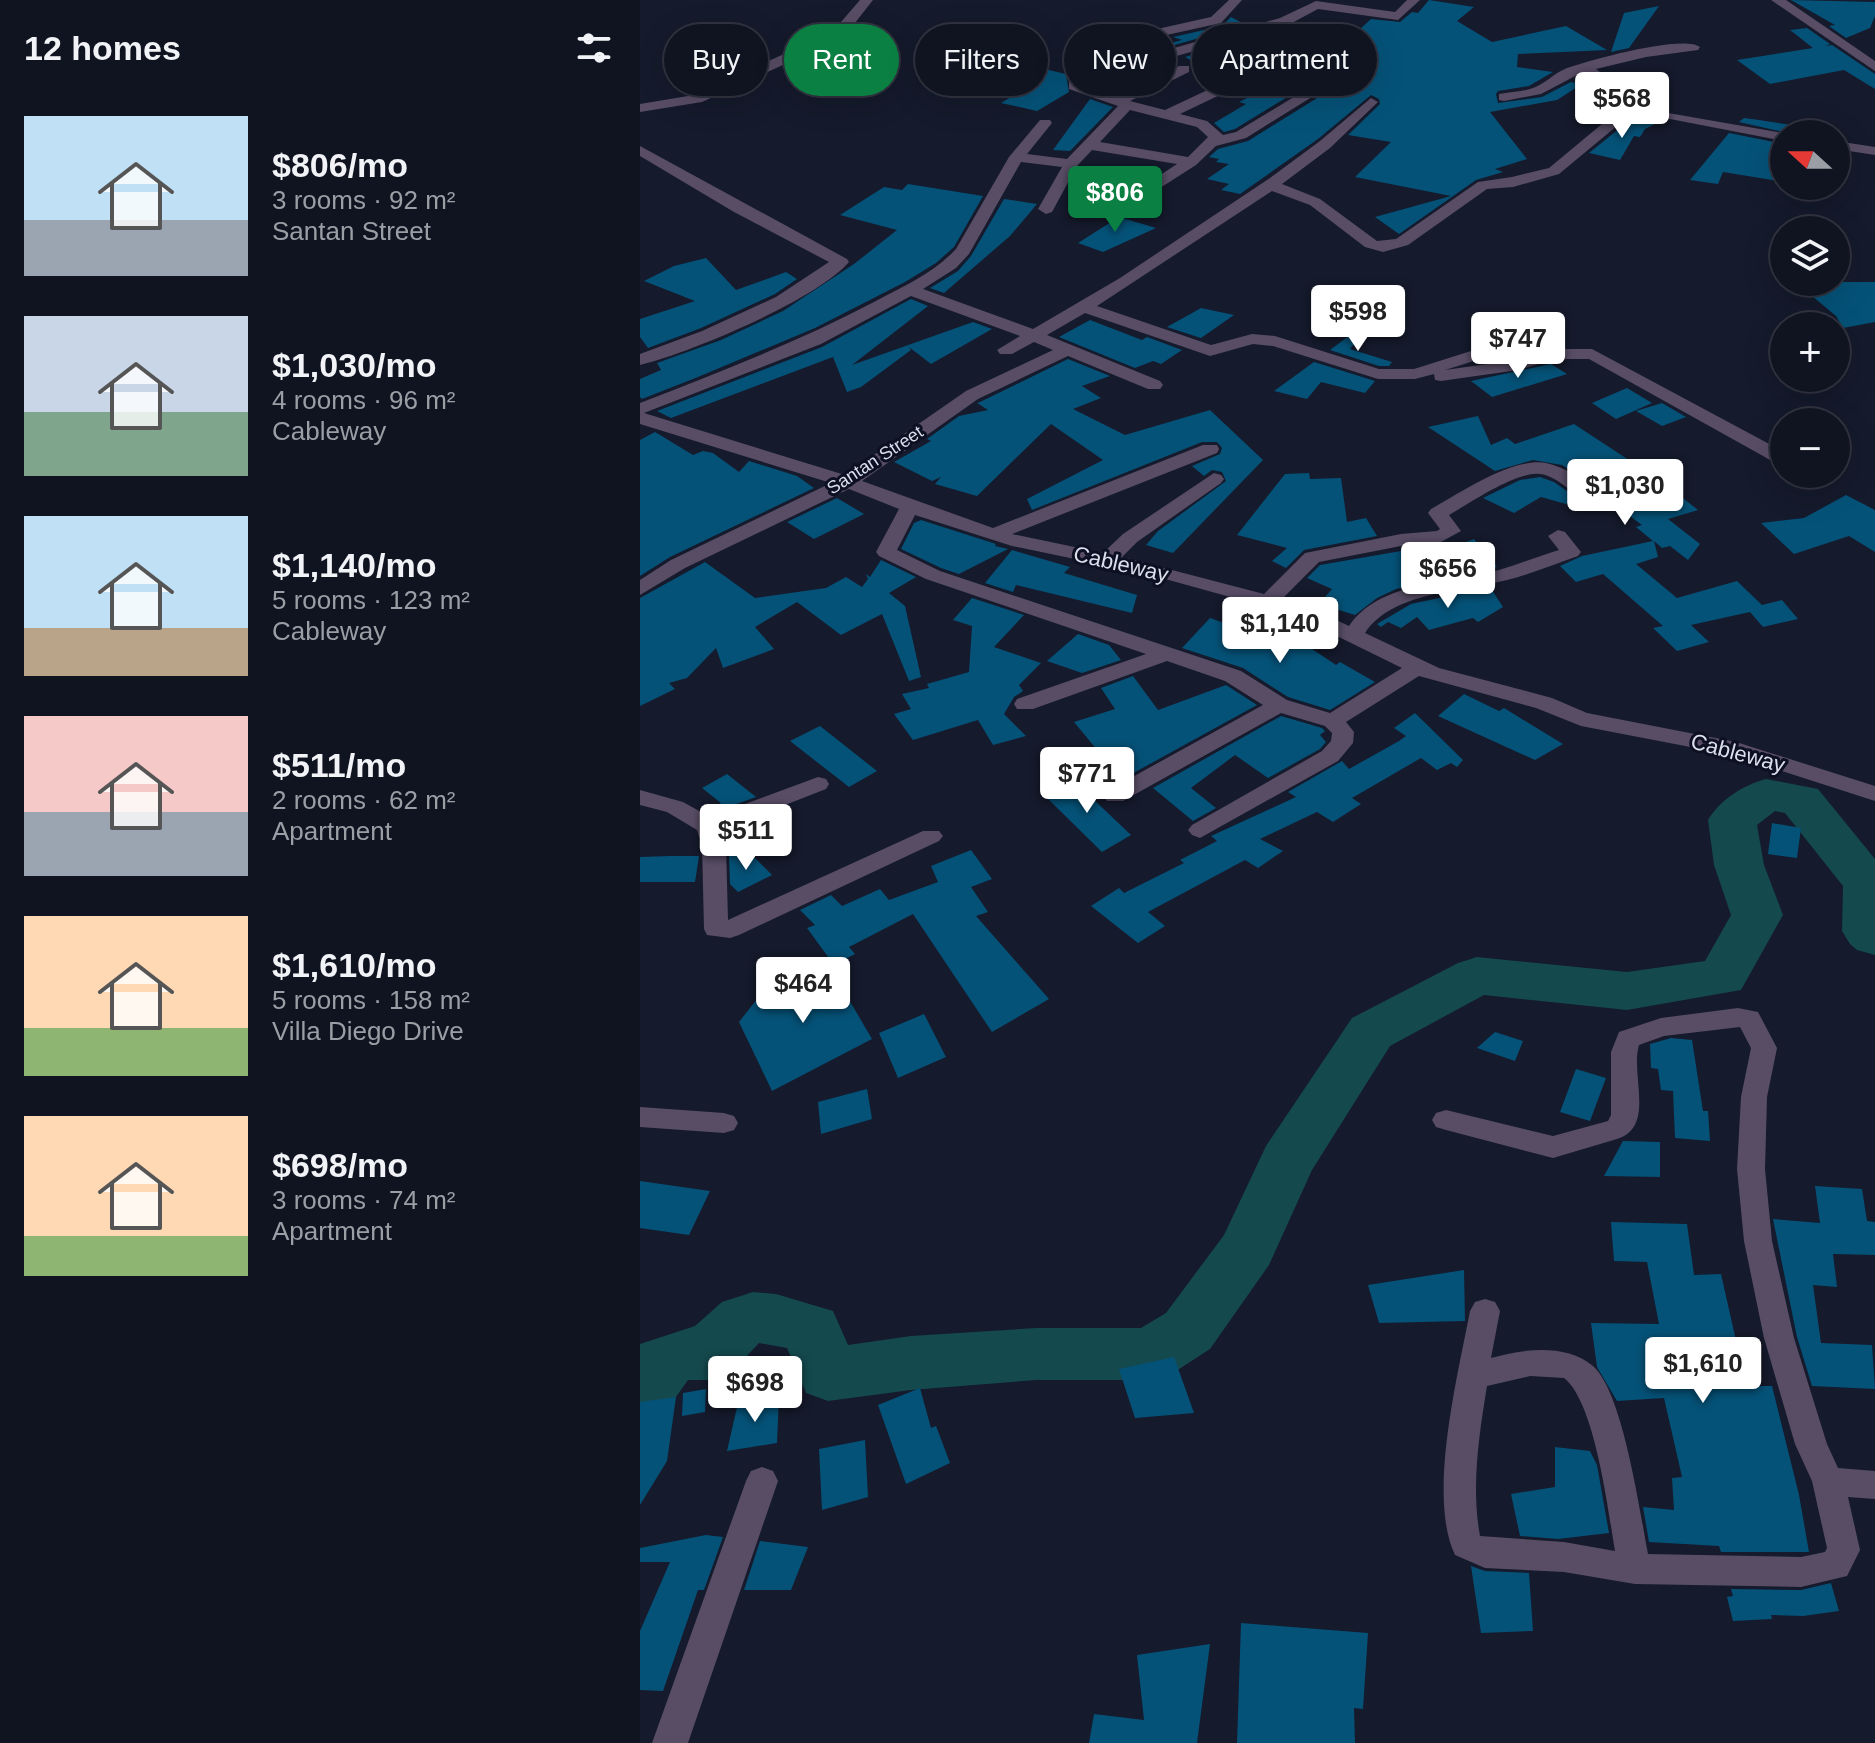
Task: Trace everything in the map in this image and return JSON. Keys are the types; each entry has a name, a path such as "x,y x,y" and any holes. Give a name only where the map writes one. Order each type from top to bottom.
{"street":[{"path":"640,108 697,99 800,52 846,25 867,0"},
{"path":"1176,29 1216,20 1235,0"},
{"path":"1176,52 1285,21 1310,6 1388,17 1402,14 1414,0"},
{"path":"1777,0 1875,67"},
{"path":"1504,97 1542,89 1570,72 1587,69 1609,58 1693,47"},
{"path":"1046,209 1071,164 1122,103 1184,69"},
{"path":"1587,69 1648,114"},
{"path":"1102,96 1202,124 1217,137 1191,162 1115,210"},
{"path":"1166,115 1206,96"},
{"path":"1211,143 1241,135 1305,96"},
{"path":"1006,350 1083,307 1271,185 1340,135 1371,102"},
{"path":"1271,185 1315,202 1371,244 1393,245 1483,185 1513,182 1554,171 1613,122 1636,113 1670,115 1770,134"},
{"path":"640,409 815,340 910,290 950,265 963,251 1016,157 1045,123"},
{"path":"1089,145 1191,162"},
{"path":"1850,147 1875,151"},
{"path":"640,150 740,209 841,262 782,301 708,335 640,360"},
{"path":"1016,157 1071,164"},
{"path":"910,290 971,310 1154,385"},
{"path":"1083,307 1210,351 1252,339 1275,341 1378,374 1461,375 1518,365 1555,354 1592,354 1770,452"},
{"name":"Santan Street","path":"640,589 678,564 848,482 972,395 1066,350"},
{"path":"1415,374 1471,356"},
{"name":"Cableway","path":"640,418 848,482 994,534 1299,610 1431,673 1544,703 1581,719 1736,749 1875,794"},
{"path":"994,534 1210,449"},
{"path":"1269,601 1312,557 1401,540 1441,536 1451,531 1438,513 1521,472 1541,467 1594,496"},
{"path":"1108,560 1130,538 1214,479"},
{"path":"910,506 886,552 933,575 1233,676 1279,705 1333,721 1343,732 1342,743 1330,756 1200,830"},
{"path":"1353,635 1366,616 1405,596 1503,575 1571,552 1558,536"},
{"path":"1025,704 1167,654"},
{"path":"1333,721 1418,667"},
{"path":"1115,796 1279,705"},
{"path":"708,826 818,784"},
{"path":"640,797 675,807 708,826 714,846 716,929 730,929 931,836"},
{"path":"1446,1120 1553,1147 1617,1129 1624,1123 1625,1115 1624,1045 1628,1039 1661,1027 1738,1017 1749,1019 1764,1048 1754,1097 1751,1169 1758,1241 1779,1338 1811,1444 1828,1481 1844,1550 1835,1565 1801,1572 1635,1569 1564,1557 1485,1553 1466,1545 1461,1527 1460,1497 1473,1378 1485,1311"},
{"path":"640,1117 724,1123"},
{"path":"1473,1378 1495,1367 1536,1364 1564,1365 1585,1377 1599,1405 1635,1569"},
{"path":"670,1743 762,1481"},
{"path":"1828,1481 1875,1485"}],"building":[{"path":"1429,0 1474,7 1457,21 1492,42 1566,26 1607,50 1518,54 1517,67 1553,72 1529,86 1498,91 1498,103 1542,97 1571,82 1582,84 1557,100 1490,112 1527,159 1495,169 1503,172 1476,180 1399,234 1375,217 1451,196 1355,177 1391,142 1348,135 1380,104 1379,99 1373,96 1377,96 1377,24 1366,24 1371,19 1400,22 1412,12 1418,13"},
{"path":"1791,0 1875,2 1875,16 1870,28 1846,38 1829,26 1835,25"},
{"path":"1659,6 1629,48 1611,52 1624,13"},
{"path":"1231,17 1244,24 1224,24"},
{"path":"1807,28 1830,44 1825,46 1832,45 1875,74 1875,89 1844,70 1770,84 1737,60 1813,48 1790,30"},
{"path":"1192,33 1192,40 1176,44 1182,40 1176,36"},
{"path":"1048,70 1064,74 1064,95 1037,111 1001,103 1012,96 1048,96"},
{"path":"1251,96 1289,96 1235,129 1224,132 1214,123 1246,104 1239,102"},
{"path":"1320,96 1370,96 1318,139 1240,194 1221,190 1229,184 1207,179 1229,164 1216,162 1219,159 1209,157 1218,149 1248,141"},
{"path":"1090,99 1113,107 1070,151 1053,150"},
{"path":"1744,118 1770,122 1770,129 1739,122"},
{"path":"1638,120 1661,121 1645,129 1640,137 1634,136 1620,160 1589,153 1620,128"},
{"path":"1729,133 1770,141 1770,180 1723,172 1718,184 1690,180"},
{"path":"908,184 983,196 954,247 936,263 815,328 698,377 642,399 640,397 640,379 661,370 657,363 721,340 783,311 854,264 897,230 840,215 884,187 902,190"},
{"path":"1004,199 1037,204 1010,236 944,293 930,288 958,271 971,256"},
{"path":"1119,217 1156,228 1103,252 1078,243"},
{"path":"706,258 736,290 786,272 797,279 775,294 648,348 640,337 640,319 695,301 644,281 674,266"},
{"path":"1850,282 1875,282 1875,322 1850,327 1850,312 1831,312 1812,296 1850,296"},
{"path":"911,299 928,306 852,365 973,322 992,329 931,364 909,347 911,350 861,387 847,392 833,357 671,418 657,411 822,347"},
{"path":"1201,308 1234,315 1201,338 1167,327"},
{"path":"1090,320 1142,340 1147,337 1182,350 1161,364 1153,361 1135,368 1059,337"},
{"path":"1504,333 1534,352 1502,359 1476,342"},
{"path":"1350,335 1356,342 1350,349 1392,362 1389,366 1379,366 1330,350"},
{"path":"1068,359 1110,376 1082,386 1101,398 1073,409 1125,435 1210,410 1263,460 1173,553 1146,545 1158,531 1226,481 1222,472 1212,470 1204,476 1192,466 1220,454 1222,448 1217,442 1202,442 1032,510 1027,499 1103,460 1051,424 977,496 935,484 941,477 932,481 894,462 931,441 927,439 959,416 988,410 977,403"},
{"path":"1314,362 1375,381 1365,393 1321,382 1307,399 1274,391"},
{"path":"1551,364 1567,374 1492,397 1471,381"},
{"path":"1627,388 1652,403 1616,419 1592,403"},
{"path":"1662,403 1686,417 1662,426 1636,411"},
{"path":"1478,416 1491,445 1507,438 1515,444 1574,424 1664,483 1698,510 1668,519 1700,544 1688,560 1670,546 1662,548 1654,541 1658,557 1636,564 1677,598 1737,581 1762,605 1782,600 1798,619 1763,627 1750,612 1691,625 1709,642 1677,651 1653,628 1663,626 1603,574 1576,582 1560,566 1582,556 1653,541 1636,527 1642,525 1606,499 1603,490 1562,465 1533,460 1495,471 1428,427"},
{"path":"655,432 693,455 703,451 713,453 739,472 749,461 797,476 814,488 670,557 640,576 640,440"},
{"path":"1309,473 1310,479 1341,478 1347,522 1366,518 1377,536 1304,550 1286,568 1272,561 1287,548 1237,535 1285,474"},
{"path":"1540,477 1554,482 1577,498 1566,504 1541,497 1514,513 1483,498 1520,480"},
{"path":"1846,495 1875,510 1875,552 1849,536 1794,554 1761,523 1804,518"},
{"path":"837,498 864,514 814,539 787,522"},
{"path":"921,520 1008,549 959,574 941,568 901,549 914,523"},
{"path":"1474,539 1497,567 1396,589 1377,598 1355,615 1319,604 1332,589 1307,578 1320,565 1424,547 1433,554"},
{"path":"1012,550 1070,567 1064,573 1137,595 1132,613 1016,585 1013,592 985,583"},
{"path":"881,560 916,577 889,593 905,606 921,677 909,681 882,614 841,635 797,602 755,627 774,649 723,668 716,648 687,678 669,683 675,689 640,706 640,598 705,562 755,598 826,588 846,577 862,587 868,579 866,574 870,577"},
{"path":"1490,587 1503,607 1478,622 1473,618 1429,630 1417,617 1401,628 1388,622 1381,627 1377,624 1411,604"},
{"path":"972,598 1024,615 994,647 1041,663 1019,685 1023,691 1014,697 1004,714 1026,736 993,745 978,720 913,740 894,714 911,709 902,694 929,688 927,684 969,672 972,626 953,620"},
{"path":"1210,618 1233,626 1231,628 1312,649 1336,665 1340,662 1375,682 1330,710 1288,697 1243,668 1182,648"},
{"path":"1078,634 1109,645 1121,660 1082,673 1047,661"},
{"path":"1133,676 1158,710 1226,685 1257,705 1128,776 1103,757 1074,722 1115,709 1101,688"},
{"path":"1464,694 1499,711 1504,708 1563,744 1535,760 1438,716"},
{"path":"1415,713 1463,760 1457,767 1451,763 1437,770 1421,758 1352,798 1361,804 1333,822 1317,812 1260,839 1283,851 1258,868 1245,860 1148,912 1165,926 1138,943 1091,906 1119,888 1124,893 1184,863 1180,860 1217,841 1211,836 1296,797 1288,792 1342,761 1349,769 1399,741 1406,736 1394,728"},
{"path":"1281,716 1322,728 1325,731 1320,735 1326,742 1320,749 1268,778 1235,755 1191,788 1216,808 1193,821 1153,788"},
{"path":"820,726 877,771 849,787 790,741"},
{"path":"727,774 756,797 714,812 710,809 721,803 702,788"},
{"path":"1072,779 1131,835 1102,852 1042,793"},
{"path":"776,812 789,821 729,848 725,832"},
{"path":"1772,823 1801,828 1797,858 1768,854"},
{"path":"971,850 992,879 971,887 988,912 976,916 1049,999 992,1032 913,914 849,947 855,954 834,965 807,928 815,925 800,910 831,895 842,906 880,889 889,900 938,882 931,866"},
{"path":"752,855 772,875 738,892 730,884 729,856"},
{"path":"699,856 695,882 640,882 640,857"},
{"path":"826,960 842,979 838,981 872,1039 772,1091 739,1022 761,994 803,979 795,967"},
{"path":"924,1014 946,1057 898,1078 879,1033"},
{"path":"1495,1032 1523,1041 1515,1061 1477,1048"},
{"path":"1671,1038 1692,1040 1703,1111 1708,1111 1710,1141 1675,1138 1673,1091 1661,1090 1658,1069 1651,1068 1650,1044"},
{"path":"1576,1069 1606,1078 1590,1121 1560,1112"},
{"path":"867,1089 872,1119 821,1134 818,1102"},
{"path":"1623,1141 1660,1142 1660,1177 1604,1176"},
{"path":"640,1181 710,1191 689,1235 640,1228"},
{"path":"1815,1186 1862,1189 1867,1221 1875,1222 1875,1255 1833,1254 1837,1287 1813,1285 1821,1343 1872,1345 1875,1389 1812,1386 1797,1337 1773,1219 1820,1223"},
{"path":"1611,1222 1687,1224 1694,1275 1721,1274 1737,1345 1747,1344 1756,1386 1772,1386 1799,1495 1809,1552 1721,1552 1719,1546 1649,1542 1643,1507 1674,1510 1672,1478 1682,1477 1664,1398 1617,1401 1597,1367 1591,1323 1659,1324 1647,1262 1614,1261"},
{"path":"1464,1270 1465,1321 1379,1323 1368,1285"},
{"path":"1174,1357 1194,1413 1135,1418 1119,1369"},
{"path":"920,1388 931,1428 936,1426 950,1463 906,1484 878,1405"},
{"path":"706,1389 705,1412 682,1416 683,1393"},
{"path":"779,1396 777,1443 727,1451 738,1403"},
{"path":"676,1397 667,1461 640,1505 640,1402"},
{"path":"865,1440 868,1497 822,1510 819,1449"},
{"path":"1555,1447 1590,1451 1597,1465 1609,1533 1558,1539 1520,1536 1511,1494 1555,1487"},
{"path":"706,1535 723,1537 704,1590 698,1590 663,1691 640,1690 640,1631 670,1562 640,1562 640,1548"},
{"path":"760,1541 808,1547 791,1590 744,1590"},
{"path":"1471,1566 1485,1571 1529,1573 1533,1631 1481,1633"},
{"path":"1831,1583 1839,1611 1803,1616 1771,1615 1772,1619 1733,1621 1727,1597 1733,1596 1731,1589 1801,1590"},
{"path":"1241,1623 1368,1633 1363,1709 1354,1708 1355,1743 1237,1743"},
{"path":"1210,1644 1197,1743 1089,1743 1094,1714 1144,1720 1137,1655"}],"waterway":[{"path":"640,1396 660,1372 661,1363 691,1352 709,1354 733,1327 753,1317 776,1319 811,1329 828,1374 911,1363 1036,1354 1151,1354 1188,1331 1248,1248 1286,1162 1371,1032 1477,976 1627,991 1722,977 1757,915 1739,865 1732,820 1766,794 1801,800 1868,884 1868,931 1875,937"}]}
